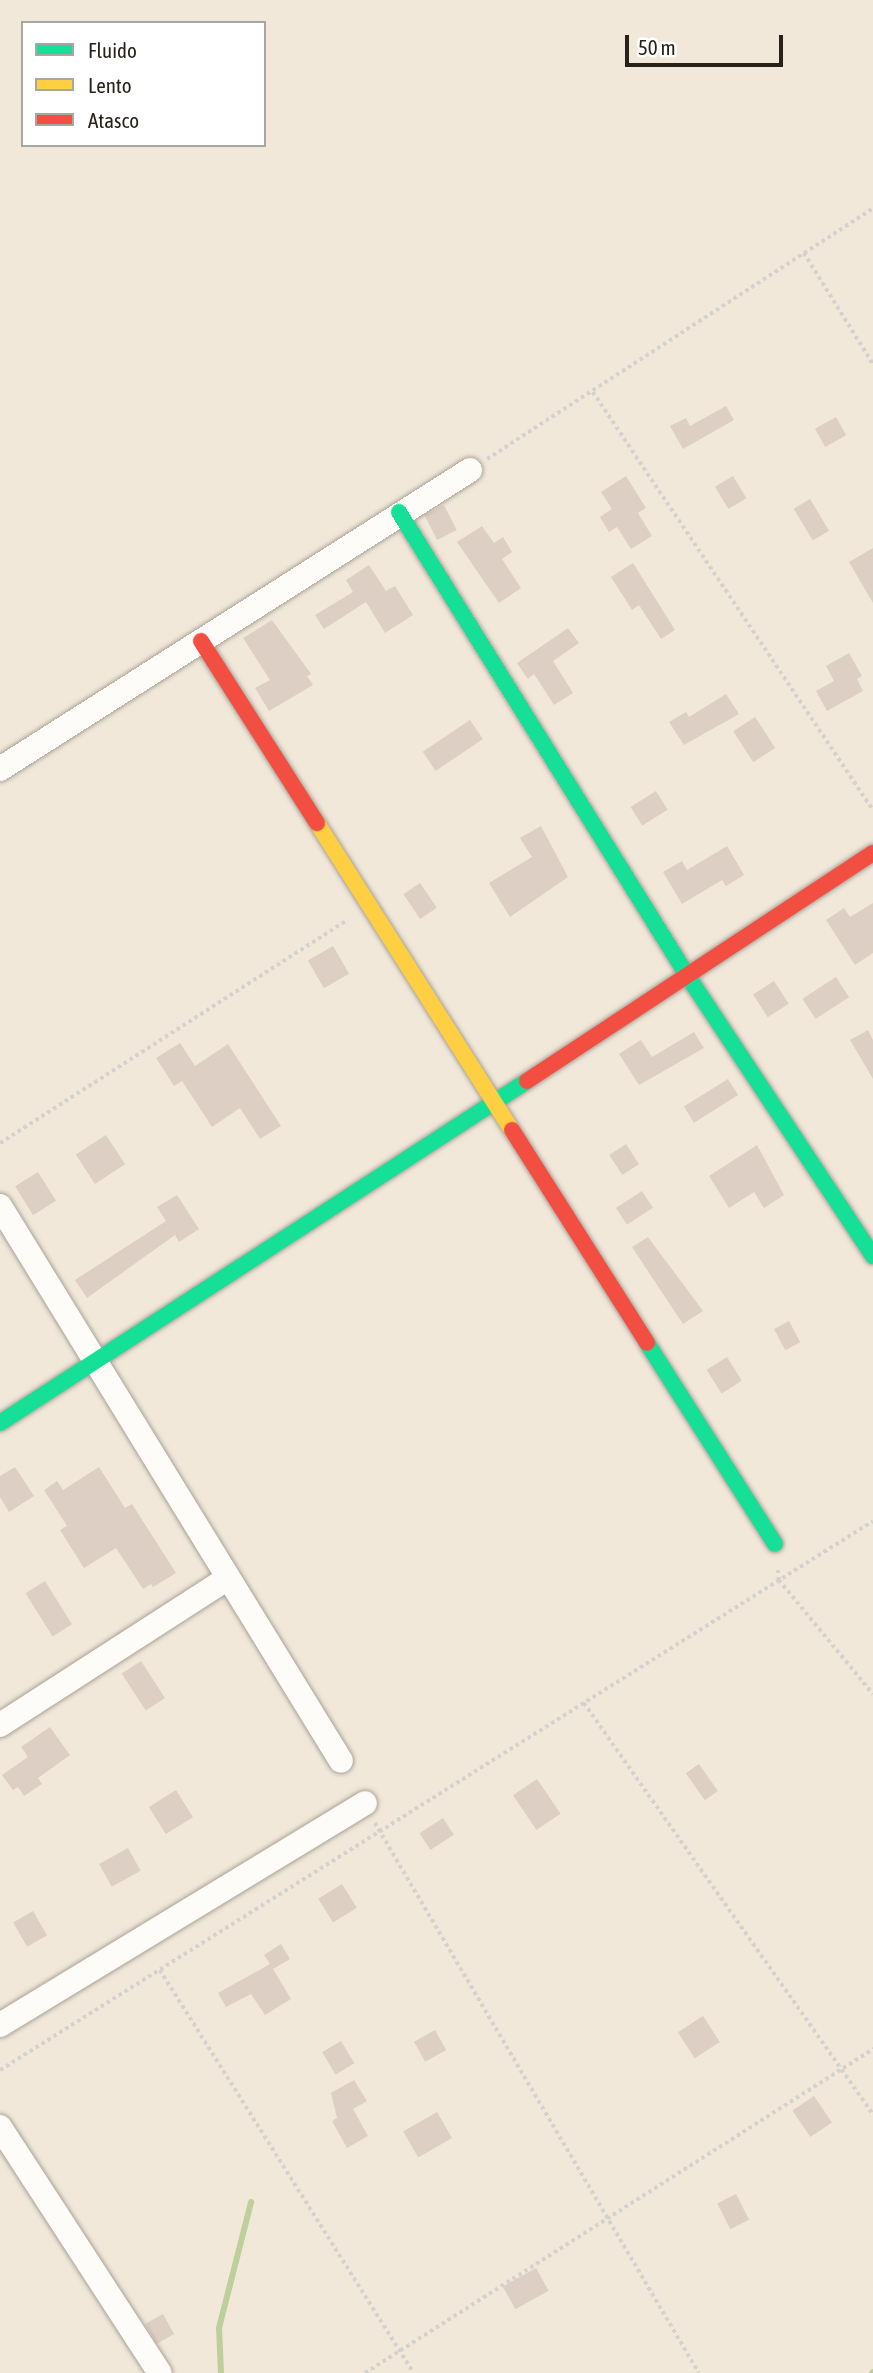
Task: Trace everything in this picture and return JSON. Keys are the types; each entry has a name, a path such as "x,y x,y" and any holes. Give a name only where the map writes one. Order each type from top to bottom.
{"street":[{"path":"0,769 399,512 470,470"},
{"path":"399,512 687,975 873,1256"},
{"path":"201,641 775,1544"},
{"path":"0,1423 98,1363 493,1100 873,853"},
{"path":"0,1206 341,1761"},
{"path":"0,1725 228,1578"},
{"path":"0,2025 365,1803"},
{"path":"0,2127 160,2373"}],"path":[{"path":"470,470 873,208"},
{"path":"804,253 873,364"},
{"path":"593,392 873,810"},
{"path":"0,1143 369,906"},
{"path":"0,2070 873,1521"},
{"path":"775,1544 779,1580 873,1694"},
{"path":"584,1703 873,2114"},
{"path":"365,1803 606,2220 699,2373"},
{"path":"160,1970 414,2373"},
{"path":"365,2373 873,2049"}],"building":[{"path":"726,406 734,420 683,449 670,426 686,418 690,426"},
{"path":"836,417 846,435 825,447 815,429"},
{"path":"626,476 646,508 638,513 652,536 631,549 617,527 609,532 600,517 612,509 601,492"},
{"path":"733,476 746,498 728,509 715,487"},
{"path":"810,499 829,531 813,541 794,509"},
{"path":"444,505 457,530 437,540 424,515"},
{"path":"482,526 494,543 503,537 512,552 502,559 521,588 499,603 457,542"},
{"path":"873,548 873,603 849,562"},
{"path":"633,563 675,630 661,639 639,605 632,610 611,577"},
{"path":"369,565 386,591 395,586 413,615 385,633 366,602 324,629 315,615 353,592 346,580"},
{"path":"272,620 311,674 307,676 313,685 269,711 255,688 270,680 243,638"},
{"path":"568,628 579,643 553,661 573,693 554,705 534,674 528,679 517,663"},
{"path":"849,653 862,676 857,679 863,691 827,711 816,691 834,681 826,666"},
{"path":"726,694 739,714 684,745 669,722 686,712 689,717"},
{"path":"755,717 775,748 753,762 733,731"},
{"path":"470,720 483,739 436,771 423,752"},
{"path":"656,791 668,810 642,826 631,807"},
{"path":"541,826 568,877 510,917 489,883 532,857 520,838"},
{"path":"727,846 744,875 726,886 722,880 682,904 663,872 682,861 687,870"},
{"path":"420,883 437,908 420,919 403,894"},
{"path":"873,903 873,953 855,965 826,920 844,908 850,917"},
{"path":"333,946 349,974 324,988 308,961"},
{"path":"836,977 849,997 816,1019 802,999"},
{"path":"774,981 789,1004 768,1017 753,995"},
{"path":"868,1030 873,1040 873,1079 850,1040"},
{"path":"694,1032 704,1048 639,1085 619,1054 641,1040 652,1057"},
{"path":"180,1043 195,1066 228,1044 281,1126 260,1139 240,1108 212,1127 182,1081 174,1086 156,1058"},
{"path":"728,1079 738,1095 694,1123 684,1107"},
{"path":"106,1135 125,1164 95,1184 76,1155"},
{"path":"626,1144 639,1164 622,1175 609,1155"},
{"path":"757,1145 784,1195 764,1208 754,1192 729,1208 709,1176"},
{"path":"38,1172 56,1201 33,1215 15,1186"},
{"path":"642,1191 653,1208 627,1225 616,1208"},
{"path":"177,1195 199,1229 179,1242 175,1235 87,1298 75,1280 166,1221 157,1207"},
{"path":"648,1237 703,1311 683,1324 632,1247"},
{"path":"789,1321 800,1342 785,1350 774,1329"},
{"path":"727,1357 742,1381 721,1393 707,1370"},
{"path":"15,1467 34,1496 9,1512 0,1497 0,1476"},
{"path":"99,1467 125,1508 132,1504 176,1573 153,1587 151,1584 143,1589 116,1548 84,1568 60,1530 67,1526 44,1490 57,1481 63,1490"},
{"path":"45,1581 72,1624 53,1636 25,1593"},
{"path":"141,1661 165,1698 146,1710 122,1674"},
{"path":"50,1727 70,1755 38,1778 42,1784 24,1796 18,1787 13,1790 2,1775 28,1757 21,1747"},
{"path":"699,1764 718,1791 705,1800 686,1773"},
{"path":"537,1779 560,1814 536,1830 513,1795"},
{"path":"176,1790 193,1817 166,1834 149,1807"},
{"path":"443,1818 454,1835 430,1850 420,1833"},
{"path":"128,1848 141,1871 112,1887 99,1864"},
{"path":"342,1884 357,1908 333,1923 318,1899"},
{"path":"33,1911 47,1935 27,1947 13,1922"},
{"path":"281,1944 290,1959 273,1969 291,1999 265,2015 251,1994 226,2007 218,1993 270,1964 264,1955"},
{"path":"703,2016 720,2042 695,2058 678,2032"},
{"path":"435,2030 446,2050 425,2062 414,2042"},
{"path":"341,2041 354,2063 336,2075 322,2052"},
{"path":"354,2080 367,2101 353,2109 368,2136 347,2148 332,2121 337,2118 331,2093"},
{"path":"814,2096 832,2123 810,2137 792,2111"},
{"path":"437,2112 452,2138 418,2157 403,2132"},
{"path":"736,2194 749,2220 730,2229 717,2204"},
{"path":"536,2268 549,2291 515,2309 503,2286"},
{"path":"163,2314 174,2334 157,2344 146,2324"}],"waterway":[{"path":"221,2373 219,2328 251,2202"}],"traffic: fast":[{"path":"399,512 687,975 873,1256"},
{"path":"0,1423 527,1081"},
{"path":"647,1343 775,1544"}],"traffic: slow":[{"path":"317,823 512,1130"}],"traffic: jam":[{"path":"201,641 317,823"},
{"path":"527,1081 873,853"},
{"path":"512,1130 647,1343"}]}
